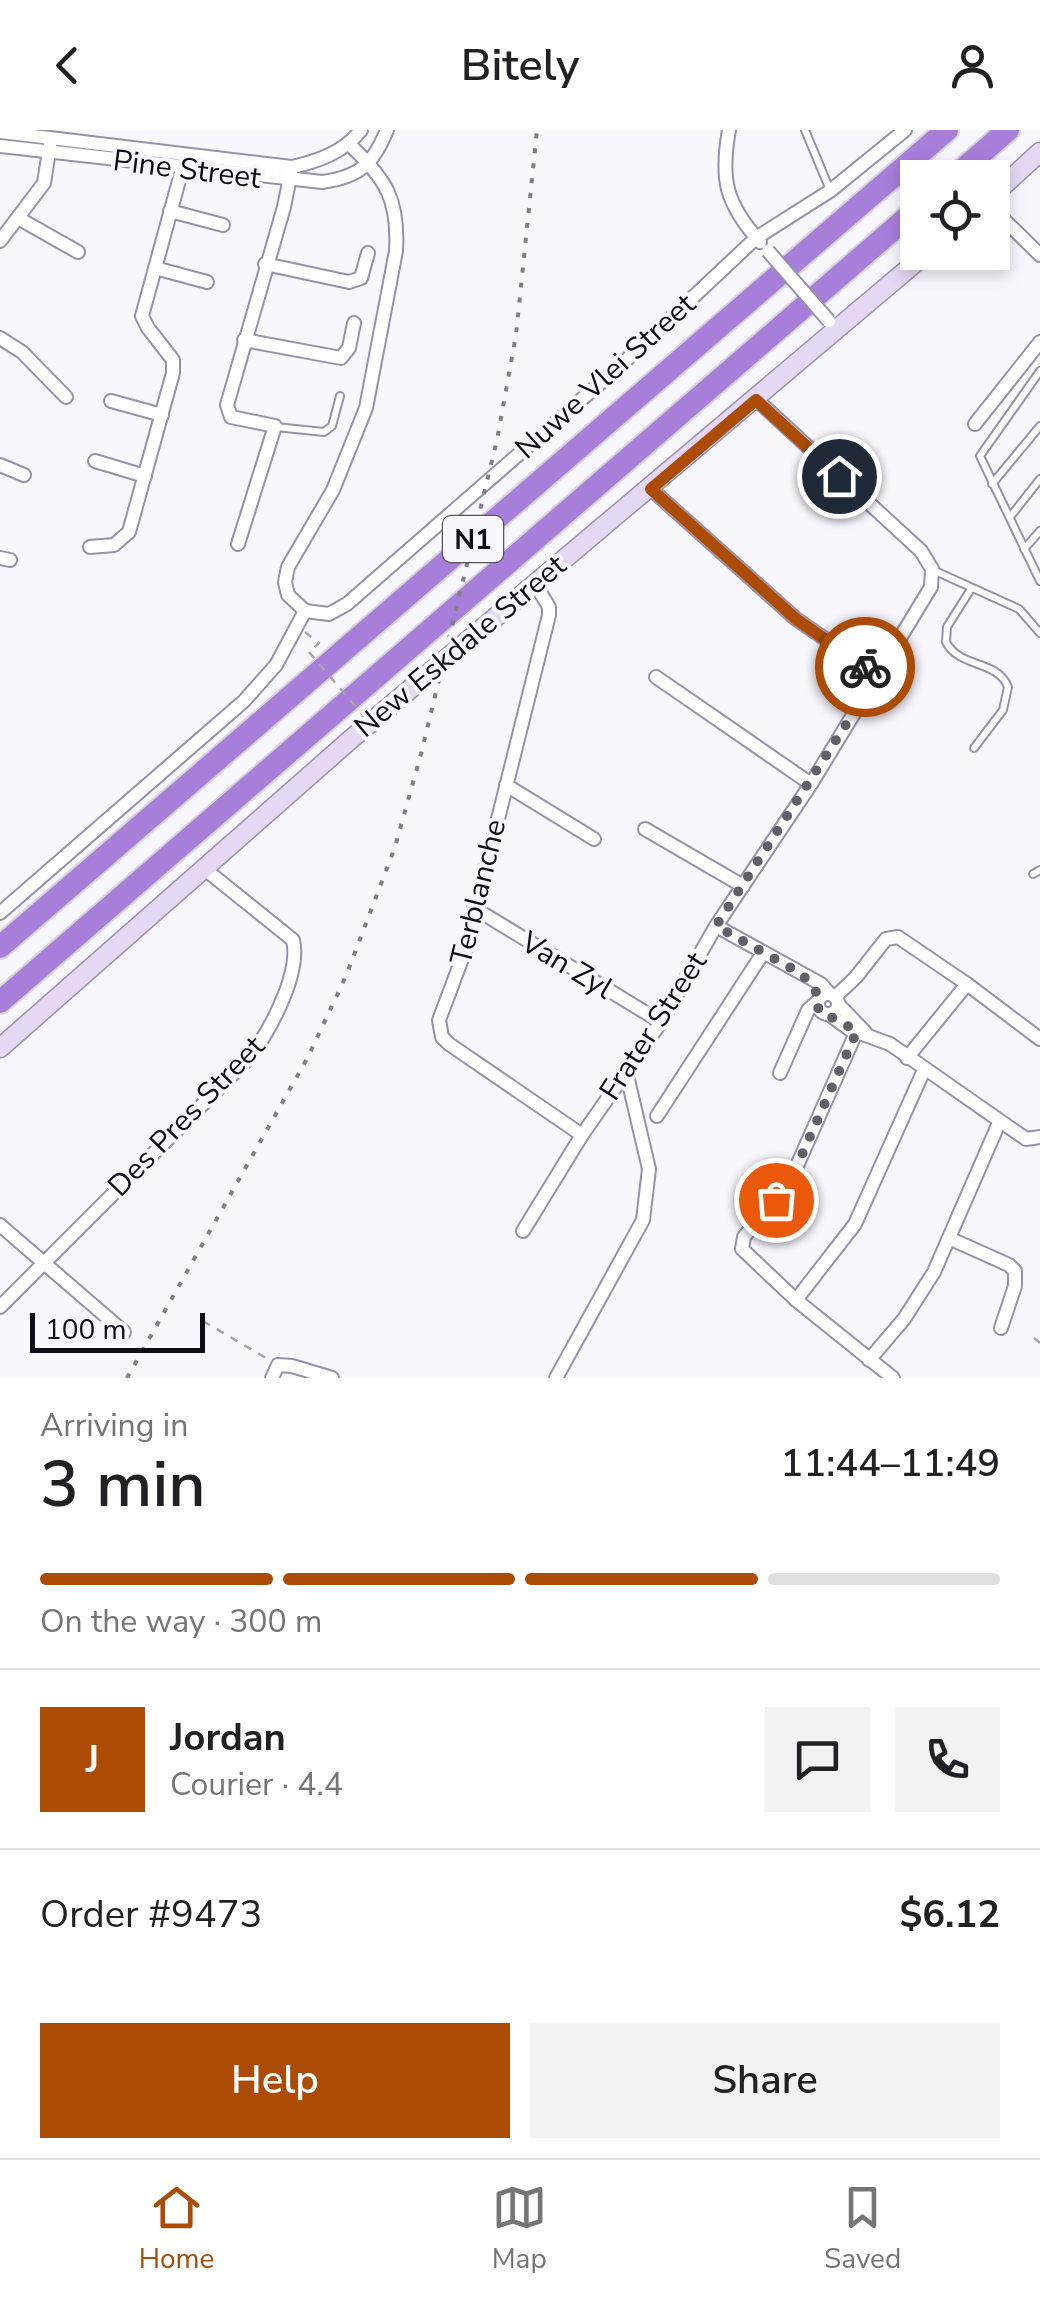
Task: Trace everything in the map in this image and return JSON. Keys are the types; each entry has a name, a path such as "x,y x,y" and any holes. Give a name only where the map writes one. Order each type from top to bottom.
{"highway":[{"name":"N1","path":"0,944 947,130"},
{"path":"974,160 1008,130"},
{"name":"N1","path":"0,1002 900,224"}],"street":[{"path":"0,913 263,683 305,611 288,595 288,567 333,490 366,408 394,271 398,229 392,199 370,164 350,145 362,130"},
{"path":"370,164 388,130"},
{"path":"729,130 724,178 737,214 833,326"},
{"name":"Nuwe Vlei Street","path":"305,611 329,614 347,604 621,366 756,238 830,191 905,130"},
{"name":"Pine Street","path":"0,132 50,145 332,181 370,164"},
{"path":"0,241 44,184 50,145"},
{"name":"Pine Street","path":"0,146 50,145"},
{"name":"Pine Street","path":"291,174 350,145"},
{"path":"1010,180 1040,152"},
{"path":"90,547 114,545 125,537 174,366 170,354 142,316 184,162"},
{"path":"238,544 275,426 228,414 227,406 291,174"},
{"path":"170,210 224,226"},
{"path":"18,218 78,252"},
{"path":"1010,226 1040,255"},
{"path":"265,264 349,282 362,278 368,254"},
{"path":"155,268 207,282"},
{"name":"New Eskdale Street","path":"0,1048 350,740 756,400 833,326 905,270"},
{"path":"244,340 341,358 349,348 354,323"},
{"path":"0,338 22,352 66,398"},
{"path":"975,424 1040,342"},
{"path":"756,400 921,551 932,569"},
{"path":"111,401 162,415"},
{"path":"95,461 145,476"},
{"path":"0,465 24,475"},
{"path":"651,489 796,619 878,675"},
{"name":"Frater Street","path":"523,1231 582,1135 661,1022 716,926 928,595 932,569"},
{"name":"Terblanche","path":"534,582 549,607 549,616 459,970 439,1020 442,1037 582,1135"},
{"path":"656,678 810,784"},
{"path":"506,785 594,839"},
{"path":"645,829 743,886"},
{"name":"Des Pres Street","path":"0,1307 248,1059 262,1042 278,1009 294,959 294,940 206,870"},
{"name":"Van Zyl","path":"474,908 661,1022"},
{"path":"716,926 802,974 827,1003 861,1030 999,1123 1026,1139 1040,1137"},
{"path":"780,1073 808,1010 827,1003 892,937 902,939 967,984 1040,1040"},
{"path":"657,1116 763,953"},
{"path":"907,1058 967,984"},
{"path":"861,1030 792,1177 742,1242 746,1255 893,1378"},
{"path":"796,1300 854,1224 924,1070"},
{"path":"556,1378 643,1220 649,1169 626,1071"},
{"path":"869,1360 926,1288 999,1123"},
{"path":"0,1225 124,1332"},
{"path":"951,1238 1015,1271 1001,1328"},
{"path":"275,1372 292,1366 332,1378"}],"lane":[{"path":"806,130 830,191"},
{"path":"1040,371 981,452 981,462 1040,581"},
{"path":"275,426 324,432 332,426 340,396"},
{"path":"992,484 1040,426"},
{"path":"1009,518 1040,479"},
{"path":"1024,549 1040,531"},
{"path":"932,569 1019,610 1040,633"},
{"path":"971,589 948,628 946,642 958,656 1000,673 1008,687 1003,710 974,748"}],"path":[{"path":"304,631 319,643 309,652 363,715"},
{"path":"203,1321 275,1372"},
{"path":"1034,1338 1040,1343"}],"railway":[{"path":"127,1378 308,1057 346,976 395,847 497,440 516,335 537,130"}],"way so far":[{"path":"776,1200 792,1177 857,1031 818,1010 820,997 802,974 716,926 878,675 865,667"}],"route":[{"path":"839,476 756,400 651,489 796,619 865,667"}]}
